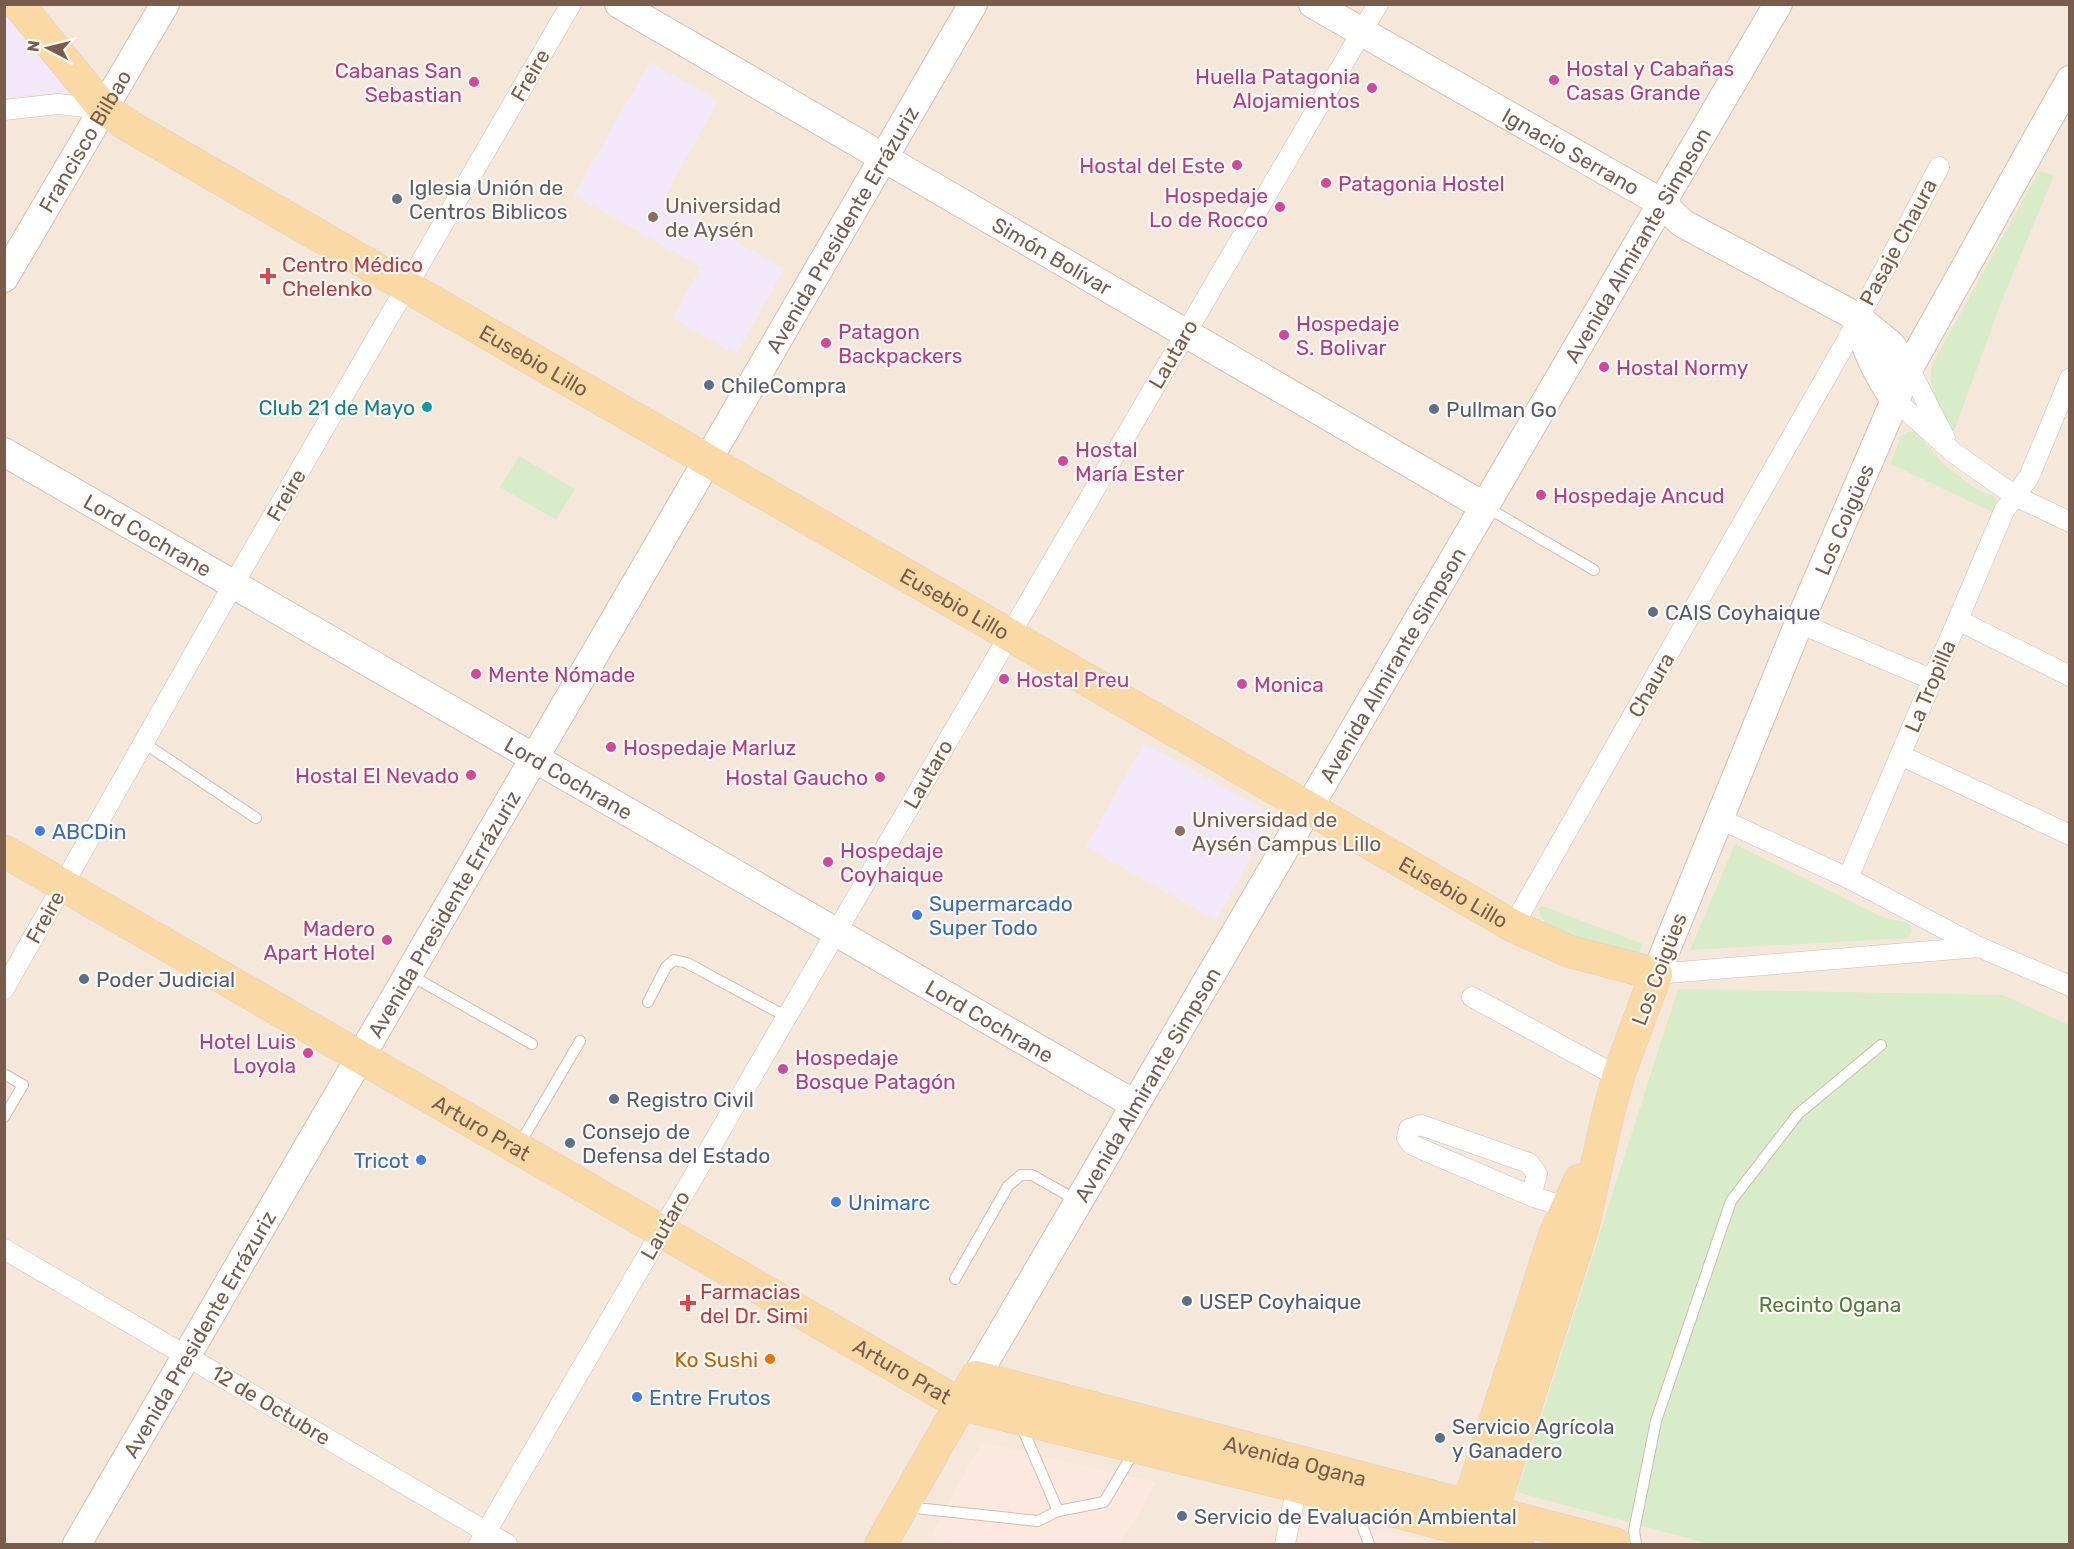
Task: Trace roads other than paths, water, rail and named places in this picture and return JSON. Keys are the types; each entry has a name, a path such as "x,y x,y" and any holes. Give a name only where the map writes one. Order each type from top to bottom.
{"main road":[{"name":"Eusebio Lillo","path":"18,4 104,109 1513,926 1568,951 1656,974"},
{"name":"Arturo Prat","path":"4,852 64,884 960,1404"},
{"name":"Los Coigües","path":"1473,1515 1583,1227 1619,1074 1656,974"},
{"name":"Los Coigües","path":"1473,1515 1555,1234 1608,1114"},
{"name":"Avenida Ogana","path":"976,1377 1292,1461 1473,1515 1615,1545"},
{"name":"Avenida Almirante Simpson","path":"881,1545 976,1377"},
{"name":"Avenida Ogana","path":"960,1404 1353,1500 1473,1515 1514,1544"}],"street":[{"name":"Francisco Bilbao","path":"4,278 165,4"},
{"name":"Freire","path":"4,989 233,585 571,4"},
{"name":"Simón Bolívar","path":"619,4 1485,507"},
{"name":"Avenida Presidente Errázuriz","path":"77,1545 973,4"},
{"name":"Ignacio Serrano","path":"1313,4 1662,204 1682,223 1857,317 1890,344 1909,368 1954,453"},
{"name":"Lautaro","path":"483,1539 1378,4"},
{"name":"Avenida Almirante Simpson","path":"976,1377 1778,4"},
{"name":"Los Coigües","path":"1656,974 1799,623 1909,368 2069,82"},
{"path":"4,110 58,105 104,109"},
{"name":"Pasaje Chaura","path":"1857,317 1939,167"},
{"name":"Ignacio Serrano","path":"1857,317 1862,339 1878,376 1895,400 1954,453 2015,496 2070,522"},
{"name":"Chaura","path":"1513,926 1834,363 1857,317"},
{"name":"La Tropilla","path":"1848,878 2004,511 2029,477 2070,378"},
{"name":"Lord Cochrane","path":"4,452 1134,1104"},
{"path":"1958,620 2070,676"},
{"path":"1799,623 1933,680"},
{"path":"1900,755 2070,835"},
{"name":"Eusebio Lillo","path":"1718,818 1848,878 1979,947 2070,986"},
{"name":"Eusebio Lillo","path":"1656,974 1979,947"},
{"path":"1472,997 1604,1069 1619,1074"},
{"path":"1531,1197 1537,1174 1529,1163 1421,1125 1413,1126 1407,1133 1412,1145 1531,1197 1568,1208"},
{"name":"12 de Octubre","path":"4,1249 187,1355 483,1539 507,1545"},
{"path":"1285,1545 1297,1486"}],"lane":[{"path":"1485,507 1594,570"},
{"path":"144,742 256,818"},
{"path":"648,1002 666,967 674,960 687,963 787,1017"},
{"path":"409,974 532,1044"},
{"path":"517,1148 580,1041"},
{"path":"1636,1545 1634,1531 1656,1421 1731,1201 1798,1114 1881,1045"},
{"path":"4,1074 23,1085 4,1118"},
{"path":"955,1279 1008,1186 1021,1174 1032,1174 1078,1202"},
{"path":"1018,1418 1058,1511"},
{"path":"902,1507 1038,1521 1058,1511 1104,1502 1137,1447"},
{"path":"1353,1500 1369,1545"}],"place":[{"name":"Hostal y Cabañas Casas Grande","path":"1554,80"},
{"name":"Cabanas San Sebastian","path":"474,82"},
{"name":"Huella Patagonia Alojamientos","path":"1372,88"},
{"name":"Hostal del Este","path":"1237,165"},
{"name":"Patagonia Hostel","path":"1326,183"},
{"name":"Iglesia Unión de Centros Biblicos","path":"397,199"},
{"name":"Hospedaje Lo de Rocco","path":"1280,207"},
{"name":"Universidad de Aysén","path":"653,217"},
{"name":"Centro Médico Chelenko","path":"268,276"},
{"name":"Hospedaje S. Bolivar","path":"1284,335"},
{"name":"Patagon Backpackers","path":"826,343"},
{"name":"Hostal Normy","path":"1604,367"},
{"name":"ChileCompra","path":"709,385"},
{"name":"Club 21 de Mayo","path":"427,407"},
{"name":"Pullman Go","path":"1434,409"},
{"name":"Hostal María Ester","path":"1063,461"},
{"name":"Hospedaje Ancud","path":"1541,495"},
{"name":"CAIS Coyhaique","path":"1653,612"},
{"name":"Mente Nómade","path":"476,674"},
{"name":"Hostal Preu","path":"1004,679"},
{"name":"Monica","path":"1242,684"},
{"name":"Hospedaje Marluz","path":"611,747"},
{"name":"Hostal El Nevado","path":"471,775"},
{"name":"Hostal Gaucho","path":"880,777"},
{"name":"ABCDin","path":"40,831"},
{"name":"Universidad de Aysén Campus Lillo","path":"1180,831"},
{"name":"Hospedaje Coyhaique","path":"828,862"},
{"name":"Supermarcado Super Todo","path":"917,915"},
{"name":"Madero Apart Hotel","path":"387,940"},
{"name":"Poder Judicial","path":"84,979"},
{"name":"Hotel Luis Loyola","path":"308,1053"},
{"name":"Hospedaje Bosque Patagón","path":"783,1069"},
{"name":"Registro Civil","path":"614,1099"},
{"name":"Consejo de Defensa del Estado","path":"570,1143"},
{"name":"Tricot","path":"421,1160"},
{"name":"Unimarc","path":"836,1202"},
{"name":"USEP Coyhaique","path":"1187,1301"},
{"name":"Farmacias del Dr. Simi","path":"688,1303"},
{"name":"Ko Sushi","path":"770,1359"},
{"name":"Entre Frutos","path":"637,1397"},
{"name":"Servicio Agrícola y Ganadero","path":"1440,1438"},
{"name":"Servicio de Evaluación Ambiental","path":"1182,1516"}],"park label":[{"name":"Recinto Ogana","path":"1830,1304"}]}
